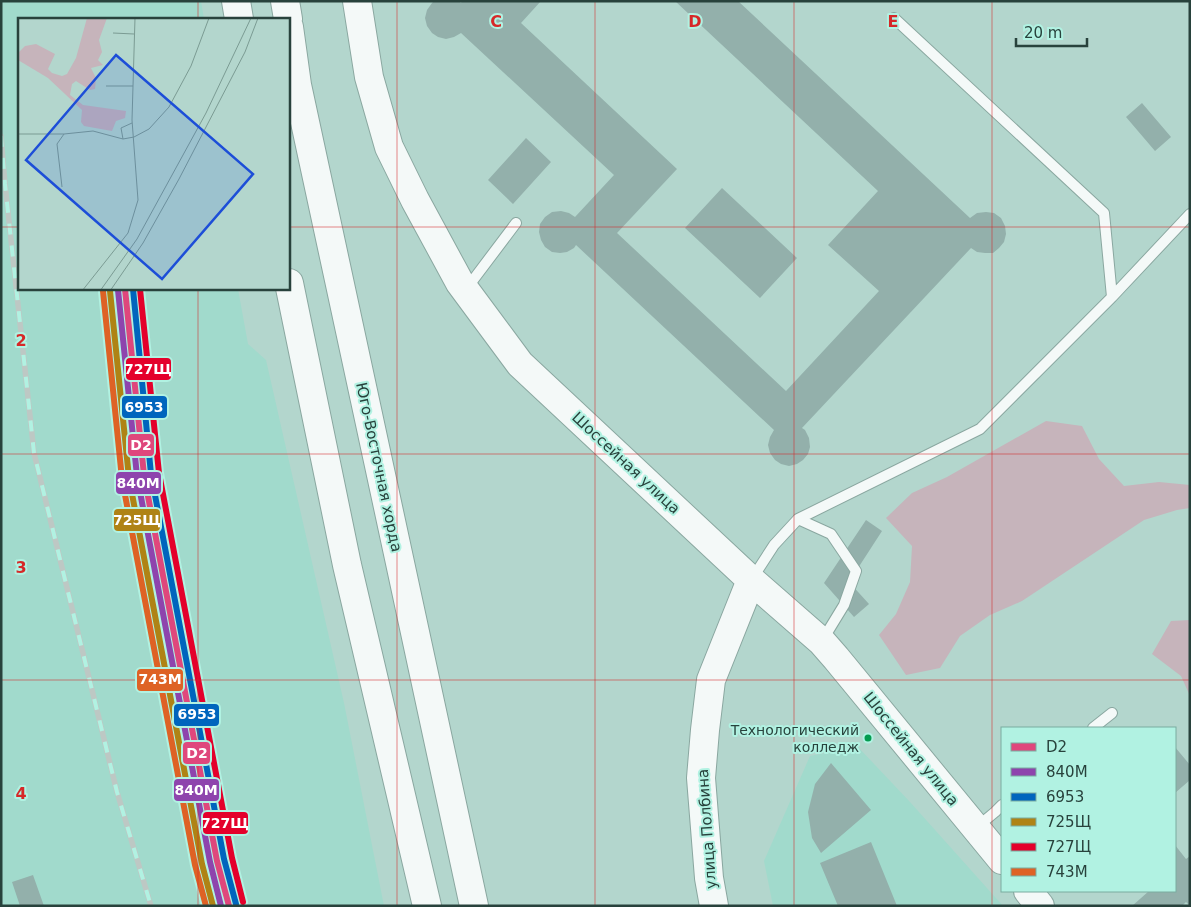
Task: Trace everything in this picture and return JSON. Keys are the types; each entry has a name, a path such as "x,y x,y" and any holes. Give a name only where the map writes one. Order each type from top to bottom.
{"main road":[{"path":"236,1 239,18"},
{"path":"285,1 288,18"},
{"name":"Шоссейная улица","path":"357,1 369,77 389,147 460,283 520,364 751,580 822,642 1001,859"},
{"name":"Юго-Восточная хорда","path":"290,34 299,94 474,906"},
{"path":"290,288 348,565 427,906"},
{"name":"улица Полбина","path":"714,906 709,878 701,778 705,730 711,680 751,580"},
{"path":"1029,892 1040,906"}],"lane":[{"path":"894,18 1104,214 1112,296"},
{"path":"751,580 774,545 798,519 980,429 1190,214"},
{"path":"465,290 516,223"},
{"path":"798,519 831,534 856,571 844,605 822,642"},
{"path":"1094,727 1112,713"},
{"path":"976,828 1001,806"}],"shaded area":[{"path":"1,1 201,1 204,18 18,18 18,290 238,290 248,344 266,360 344,703 384,906 1,906"},
{"path":"1046,421 1082,426 1099,459 1124,486 1159,482 1190,485 1190,508 1144,520 1022,601 990,615 960,636 940,668 906,675 879,635 896,614 910,582 912,546 886,518 912,493 947,477"},
{"path":"1190,620 1190,696 1181,676 1152,654 1171,621"},
{"path":"858,747 1003,906 773,906 764,861 810,756"}],"building":[{"path":"434,1 459,1 461,3 462,1 541,1 521,23 677,169 617,233 786,391 879,291 828,245 878,191 675,1 738,1 970,218 977,213 986,212 994,213 1001,218 1006,234 1004,242 993,253 977,252 971,248 802,428 809,438 810,447 808,454 803,460 789,466 781,464 770,453 768,445 774,430 576,245 567,252 560,253 552,252 545,247 539,232 540,224 545,217 552,212 561,211 575,217 614,175 461,33 446,39 432,33 427,26 425,18 427,10"},
{"path":"1142,103 1171,137 1155,151 1126,117"},
{"path":"526,138 551,162 513,204 488,180"},
{"path":"722,188 797,258 760,298 685,228"},
{"path":"866,520 882,531 849,582 869,604 854,617 824,583"},
{"path":"1176,748 1190,765 1190,780 1176,792"},
{"path":"831,763 871,810 821,853 812,838 808,812 815,784"},
{"path":"871,842 897,906 838,906 820,863"},
{"path":"1176,846 1186,859 1190,856 1190,906 1186,902 1182,906 1132,906 1148,892 1176,892"},
{"path":"33,875 44,906 20,906 12,882"}],"railway":[{"path":"1,136 34,453 117,792 151,906"}],"transit line":[{"name":"840М","path":"118,290 137,476 210,862 221,906"},
{"name":"D2","path":"125,290 144,475 217,861 229,906"},
{"name":"6953","path":"133,290 151,474 224,859 236,904"},
{"name":"727Щ","path":"140,290 159,473 232,858 243,902"},
{"name":"743М","path":"103,291 122,479 195,865 206,906"},
{"name":"725Щ","path":"110,291 129,478 202,864 213,906"}],"place":[{"name":"Технологический колледж","path":"868,738"}]}
